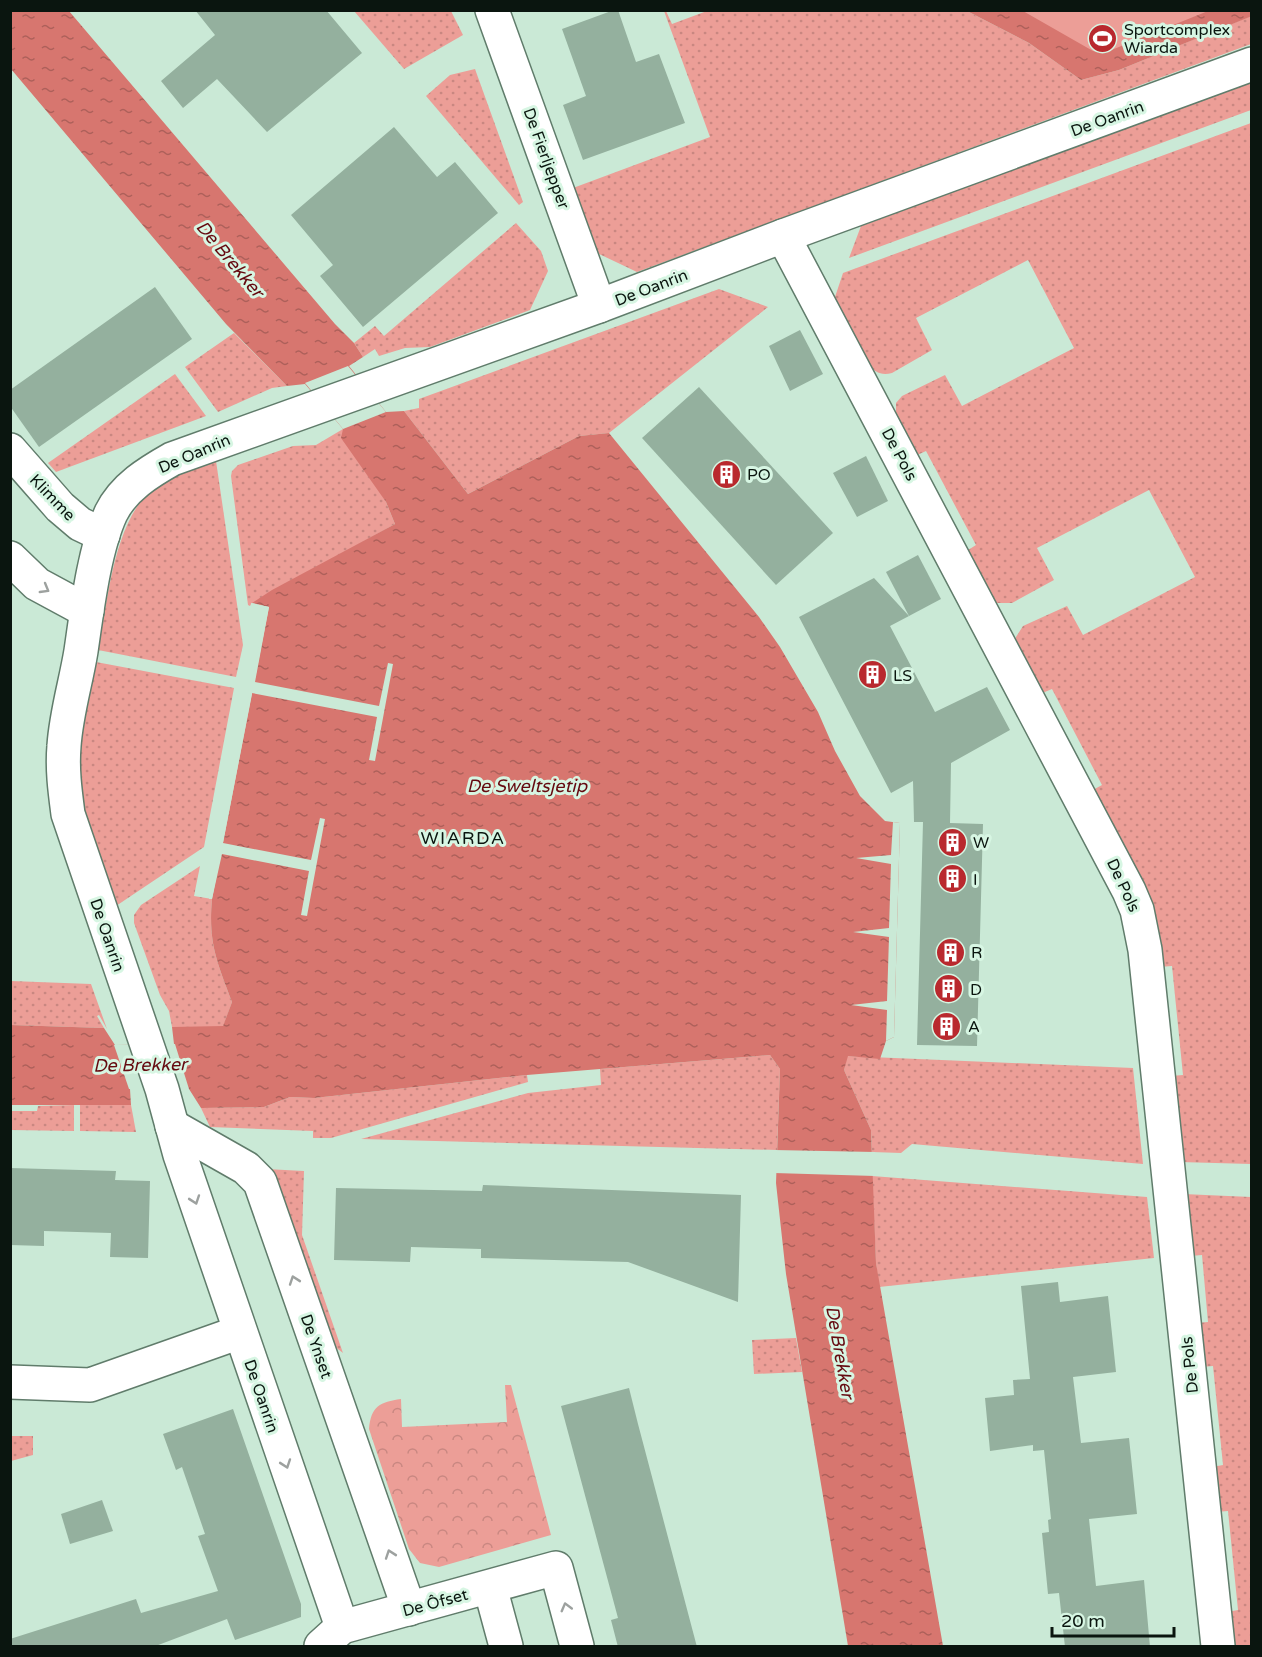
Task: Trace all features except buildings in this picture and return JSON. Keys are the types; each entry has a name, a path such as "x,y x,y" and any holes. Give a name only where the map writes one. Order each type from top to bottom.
{"street":[{"name":"De Fierljepper","path":"492,10 599,306"},
{"name":"De Oanrin","path":"332,1637 240,1332 174,1135 162,1089 68,814 63,776 64,743 87,611 103,535 112,511 124,494 144,475 172,459 599,306 1251,64"},
{"name":"De Pols","path":"783,236 887,430 1137,910 1145,950 1218,1647"},
{"name":"Klimme","path":"10,450 60,507 80,524 103,535"},
{"path":"10,558 37,584 87,611"},
{"name":"De Ynset","path":"174,1135 246,1168 260,1182 409,1609"},
{"path":"10,1382 90,1384 240,1332"},
{"name":"De Ôfset","path":"332,1637 409,1609 556,1568 577,1647"},
{"path":"490,1587 506,1647"}],"green space":[{"path":"354,11 451,11 463,35 404,69"},
{"path":"664,11 672,24 707,11 967,11 1029,43 1081,80 1119,70 1251,16 1251,44 637,272 597,253 573,188 710,137"},
{"name":"Sportcomplex Wiarda","path":"992,11 1232,11 1095,66"},
{"path":"475,69 523,202 519,205 426,96 450,75"},
{"path":"1251,82 1251,110 849,258 861,226"},
{"path":"1251,123 1251,1164 1179,1162 1171,1076 1183,1075 1172,966 1159,967 1091,791 1102,785 1052,689 1040,694 1015,646 1016,637 1023,626 1067,606 1083,635 1195,577 1149,490 1037,548 1054,580 1012,603 996,603 988,595 965,552 976,545 926,451 915,456 896,418 896,403 902,396 945,375 962,406 1074,348 1028,260 916,318 932,350 892,373 878,373 867,364 834,300 843,273"},
{"path":"516,223 541,251 548,271 530,310 430,347 405,348 379,356 375,349 363,357 354,343 375,326 384,336"},
{"path":"719,289 768,307 609,433 579,436 468,494 404,411 419,408 419,399"},
{"path":"234,333 287,386 272,388 218,412 185,367"},
{"path":"175,374 206,416 56,472 48,463"},
{"path":"343,429 386,502 395,524 250,606 248,605 232,471 238,465 293,446 316,445"},
{"path":"216,461 243,645 236,677 98,650 116,559 132,515 145,497 160,484"},
{"path":"96,662 234,688 204,847 116,906 93,840 81,789 81,744"},
{"path":"200,866 194,896 212,899 211,928 215,952 232,1002 223,1027 172,1027 169,1011 160,995 134,923 134,915 141,905"},
{"path":"11,981 91,984 107,1029 99,1015 97,1016 104,1028 11,1025"},
{"path":"770,1055 780,1069 777,1150 361,1139 528,1093 601,1085 600,1069"},
{"path":"847,1056 1133,1068 1143,1164 912,1144 901,1153 872,1152 871,1130 844,1070"},
{"path":"527,1075 528,1082 331,1138 313,1138 313,1131 210,1127 201,1108 264,1107 290,1097 314,1098"},
{"path":"74,1105 74,1131 11,1130 11,1111 37,1111 38,1106"},
{"path":"80,1105 131,1105 136,1132 80,1131"},
{"path":"266,1169 304,1171 302,1235 343,1353 330,1343"},
{"path":"872,1176 1147,1197 1154,1258 879,1287"},
{"path":"1183,1194 1251,1197 1251,1646 1230,1646 1227,1612 1238,1610 1228,1511 1216,1512 1212,1467 1223,1465 1213,1366 1201,1367 1197,1323 1208,1322 1202,1255 1190,1256"},
{"path":"796,1338 802,1372 754,1374 752,1340"},
{"path":"505,1385 511,1385 551,1535 439,1567 420,1563 409,1549 369,1429 374,1410 382,1404 401,1399 402,1427 507,1422"},
{"path":"11,1436 33,1436 33,1455 11,1461"}],"water":[{"name":"De Sweltsjetip","path":"11,11 69,11 335,324 354,343 363,357 349,366 386,412 404,411 468,494 579,436 609,433 759,617 780,647 818,712 835,751 860,796 885,821 900,823 894,1037 886,1041 880,1059 848,1056 844,1070 871,1130 876,1263 943,1646 848,1646 786,1274 776,1183 780,1069 770,1055 527,1075 314,1098 290,1097 264,1107 201,1108 189,1089 130,1089 131,1105 11,1105 11,1025 104,1028 115,1045 174,1044 172,1027 223,1026 232,1002 215,952 211,928 212,899 269,607 252,603 395,524 386,502 341,438 343,429 305,384 287,386 226,324 11,69"},
{"path":"967,11 1023,11 1093,51 1104,53 1208,11 1251,11 1252,16 1119,70 1081,80 1029,43"}],"pier":[{"path":"348,366 386,412 343,429 305,383"},
{"path":"251,603 269,607 255,682 379,706 388,663 393,664 375,761 369,760 377,717 252,693 223,843 311,860 320,818 325,819 307,916 301,915 309,871 222,854 212,899 209,899 266,609 251,606"},
{"path":"893,822 900,823 894,1037 886,1041 887,1010 851,1005 887,1001 889,937 853,932 889,928 891,864 856,858 891,855"},
{"path":"175,1044 189,1089 129,1089 114,1045"},
{"path":"774,1150 875,1152 875,1176 774,1173"}],"place":[{"name":"Sportcomplex Wiarda","path":"1103,38"},
{"name":"PO","path":"726,474"},
{"name":"LS","path":"872,675"},
{"name":"W","path":"952,842"},
{"name":"I","path":"952,879"},
{"name":"R","path":"950,952"},
{"name":"D","path":"949,989"},
{"name":"A","path":"947,1026"}],"district":[{"name":"WIARDA","path":"463,838"}],"water label":[{"name":"De Brekker","path":"230,259"},
{"name":"De Brekker","path":"140,1065"},
{"name":"De Brekker","path":"840,1352"}]}
